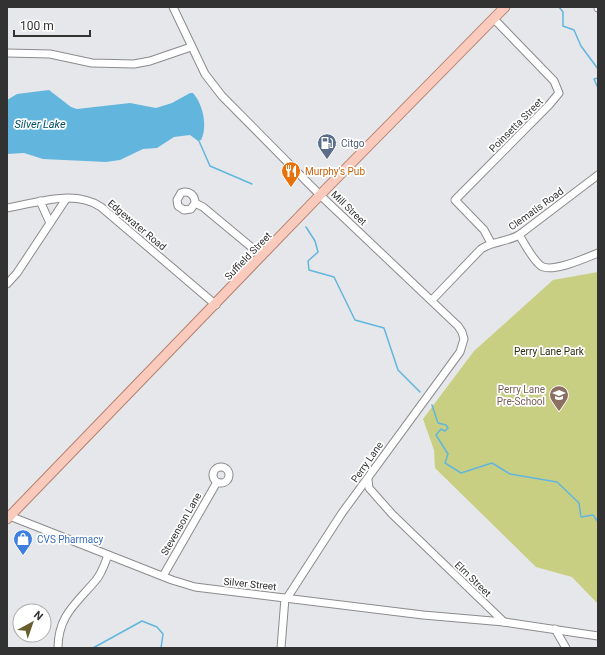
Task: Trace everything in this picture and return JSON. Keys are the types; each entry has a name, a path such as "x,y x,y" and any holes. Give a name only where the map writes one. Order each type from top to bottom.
{"main road":[{"name":"Suffield Street","path":"8,517 216,305 320,195 505,7"}],"street":[{"name":"Mill Street","path":"173,7 205,74 222,96 320,195 458,326 464,339"},
{"name":"Poinsetta Street","path":"491,243 484,230 455,200 559,93 554,81 494,19"},
{"path":"7,53 50,54 92,63 134,64 150,61 191,47"},
{"name":"Clematis Road","path":"432,300 481,249 491,243 510,240 519,235 597,179"},
{"path":"7,284 17,273 66,199"},
{"name":"Edgewater Road","path":"7,208 40,201 66,199 87,200 101,207 216,305"},
{"path":"40,201 50,223"},
{"path":"195,203 203,207 262,256"},
{"path":"519,235 539,263 547,268 556,268 598,253"},
{"name":"Perry Lane","path":"286,598 342,513 368,480 460,352 464,339"},
{"name":"Elm Street","path":"368,480 369,488 392,514 504,622"},
{"name":"Stevenson Lane","path":"163,576 217,482"},
{"name":"Silver Street","path":"8,517 195,587 423,615 504,622"},
{"path":"58,648 60,632 66,616 95,580 108,555"},
{"path":"281,648 280,638 286,598"},
{"path":"504,622 598,636"},
{"path":"554,629 566,648"}],"green space":[{"name":"Perry Lane Park","path":"598,272 598,604 572,577 536,567 435,468 434,450 423,419 474,351 553,280"}],"water":[{"name":"Silver Lake","path":"49,90 71,107 77,109 130,103 156,108 172,103 190,93 193,93 202,109 204,122 203,135 201,140 198,141 190,135 174,137 157,148 143,149 120,160 106,162 43,159 24,153 7,154 7,100 17,94"}],"waterway":[{"path":"559,7 563,12 563,26 574,30 581,46 598,69"},
{"path":"598,78 594,79 598,88"},
{"path":"199,141 210,166 252,184"},
{"path":"306,227 315,241 318,252 308,261 309,270 334,277 355,320 384,328 398,370 420,392"},
{"path":"432,405 438,423 446,425 448,428 445,431 441,429 436,435 448,454 445,463 461,473 492,463 510,474 557,482 579,503 581,517 593,515 598,522"},
{"path":"93,648 142,621 157,627 163,634 161,648"}],"place":[{"name":"Citgo","path":"327,160"},
{"name":"Murphy's Pub","path":"291,188"},
{"name":"Perry Lane Pre-School","path":"559,412"},
{"name":"CVS Pharmacy","path":"23,556"}]}
